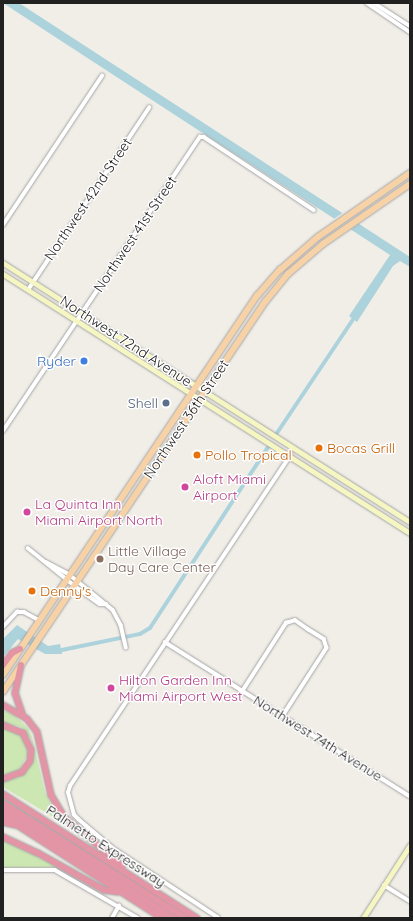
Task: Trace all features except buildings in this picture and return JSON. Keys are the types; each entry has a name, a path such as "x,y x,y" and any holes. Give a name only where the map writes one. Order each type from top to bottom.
{"highway":[{"path":"3,665 12,653 20,649"},
{"path":"21,665 14,693 23,716"},
{"path":"3,704 23,716 32,724 41,742 51,795 58,809 72,826 132,876"},
{"path":"3,724 23,733 31,750 30,761 22,772 3,779"},
{"name":"Palmetto Expressway","path":"3,794 196,918"},
{"path":"3,803 185,918"},
{"path":"3,809 173,918"},
{"path":"3,816 162,918"},
{"path":"3,822 21,827"},
{"path":"3,836 44,856 104,890 120,892"}],"main road":[{"name":"Northwest 36th Street","path":"3,675 191,393 264,288 298,253 329,229 410,173"},
{"name":"Northwest 36th Street","path":"3,692 106,536 276,288 305,259 410,184"},
{"name":"Northwest 72nd Avenue","path":"3,263 410,522"},
{"name":"Northwest 72nd Avenue","path":"3,274 410,533"},
{"path":"366,505 371,497"},
{"path":"99,531 106,536"},
{"path":"363,918 410,845"}],"street":[{"path":"367,3 410,32"},
{"path":"374,3 410,26"},
{"path":"3,225 102,76"},
{"name":"Northwest 42nd Street","path":"28,290 149,108"},
{"name":"Northwest 41st Street","path":"3,431 200,137 204,137 314,210"},
{"path":"218,918 112,848 78,820 69,799 70,786 290,456"},
{"path":"28,548 113,610 121,625 126,645"},
{"path":"3,627 17,612 24,612 39,620"},
{"path":"243,690 290,621 295,620 324,639 327,644 327,648 283,716"},
{"name":"Northwest 74th Avenue","path":"165,642 410,796"},
{"path":"3,870 55,870 138,918"},
{"path":"384,885 410,901"},
{"path":"112,918 119,906"}],"green space":[{"path":"3,710 14,715 28,728 32,737 45,792 60,821 3,787 3,781 17,778 28,769 34,749 31,739 21,727 3,722"},
{"path":"3,728 17,732 23,737 27,744 28,754 19,770 3,775"},
{"path":"3,839 58,867 3,868"}],"water":[{"path":"3,3 19,3 410,257 410,267 400,261 393,266 357,322 349,316 390,255"},
{"path":"17,625 48,646 60,644 62,654 45,654 18,639 3,657 3,639"}],"pier":[{"path":"344,212 361,222 349,231 332,220"}],"waterway":[{"path":"277,433 356,315"},
{"path":"57,651 140,634 150,628 268,447"}],"place":[{"name":"Ryder","path":"84,361"},
{"name":"Shell","path":"166,403"},
{"name":"Bocas Grill","path":"319,448"},
{"name":"Pollo Tropical","path":"197,455"},
{"name":"Aloft Miami Airport","path":"185,487"},
{"name":"La Quinta Inn Miami Airport North","path":"27,512"},
{"name":"Little Village Day Care Center","path":"100,559"},
{"name":"Denny's","path":"32,591"},
{"name":"Hilton Garden Inn Miami Airport West","path":"111,688"}]}
